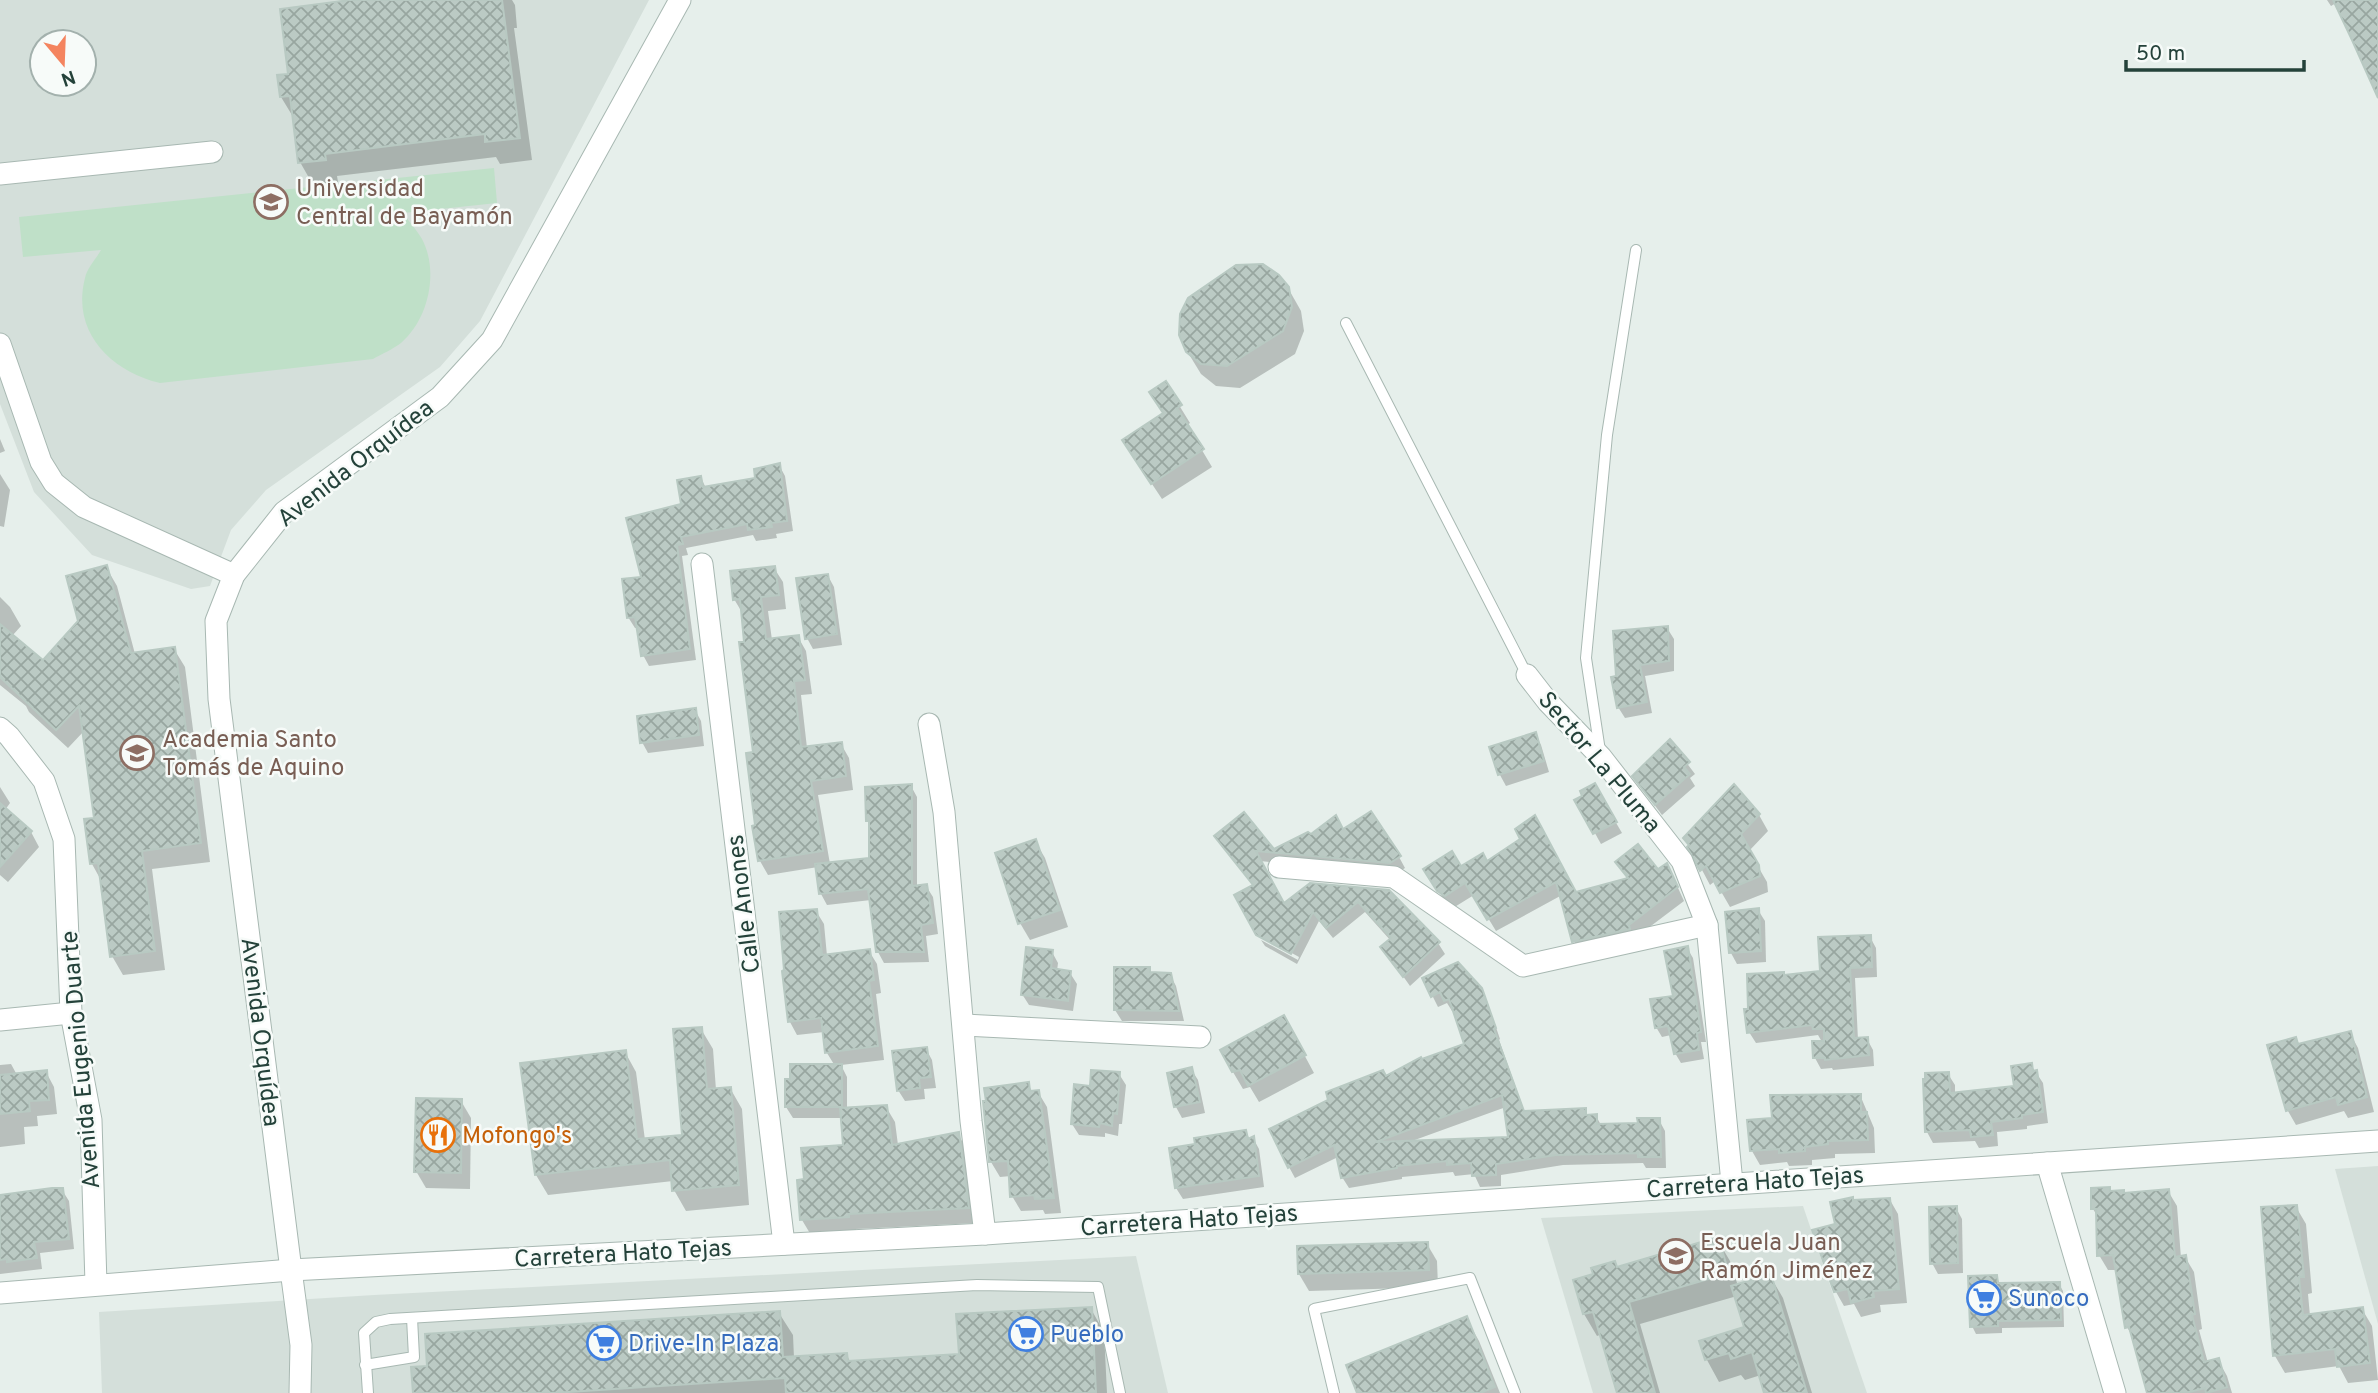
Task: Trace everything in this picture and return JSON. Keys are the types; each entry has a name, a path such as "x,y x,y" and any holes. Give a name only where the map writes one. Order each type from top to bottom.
{"street":[{"name":"Avenida Orquídea","path":"300,1393 301,1345 219,699 216,621 234,575 284,512 440,397 492,340 680,0"},
{"path":"0,174 212,152"},
{"path":"0,344 41,462 54,482 84,507 234,575"},
{"name":"Calle Anones","path":"702,564 784,1244"},
{"name":"Sector La Pluma","path":"1527,675 1548,702 1601,757 1682,861 1707,925 1732,1183"},
{"path":"929,724 944,812 971,1121 985,1234"},
{"name":"Avenida Eugenio Duarte","path":"0,728 44,781 64,839 71,1013 91,1120 96,1284"},
{"path":"1279,867 1394,877 1523,966 1707,925"},
{"path":"0,1020 71,1013"},
{"path":"964,1025 1200,1038"},
{"name":"Carretera Hato Tejas","path":"0,1293 291,1270 985,1234 2378,1141"},
{"path":"2047,1163 2115,1393"}],"lane":[{"path":"1601,757 1586,658 1607,435 1636,250"},
{"path":"1346,323 1527,675"},
{"path":"1334,1393 1314,1310 1470,1278 1513,1392"},
{"path":"368,1393 364,1333 376,1322 390,1319 977,1284 1098,1287 1120,1393"},
{"path":"365,1365 414,1357 412,1318"}],"shaded area":[{"name":"Universidad Central de Bayamón","path":"0,0 649,0 480,321 440,367 266,490 231,530 210,586 191,589 92,555 34,492 0,404"},
{"path":"2378,1166 2378,1324 2335,1169"},
{"path":"1803,1206 1867,1393 1593,1393 1541,1218"},
{"name":"Drive-In Plaza","path":"1136,1256 1168,1393 102,1393 99,1312 374,1295"}],"green space":[{"path":"494,168 497,203 403,213 420,236 427,252 430,265 428,294 411,333 401,343 373,359 160,383 142,377 111,359 90,332 84,316 82,298 86,274 101,250 23,257 19,217"}],"building":[{"path":"350,0 502,0 520,138 485,142 485,134 325,154 326,160 298,163 290,96 280,97 277,75 288,74 280,9"},
{"path":"2333,0 2378,0 2378,98 2352,40"},
{"path":"1263,264 1279,275 1289,287 1292,307 1283,331 1227,366 1201,364 1186,352 1179,335 1180,314 1188,298 1236,265"},
{"path":"1166,381 1182,405 1177,408 1204,449 1151,484 1122,440 1163,413 1149,392"},
{"path":"780,463 787,521 771,523 772,527 748,530 747,524 681,537 683,544 677,545 690,649 641,656 635,617 627,618 622,579 641,577 626,518 681,504 677,480 701,476 703,487 755,478 754,469"},
{"path":"107,565 131,653 175,647 201,843 142,851 155,951 110,957 98,863 90,864 84,819 94,818 79,706 56,730 0,677 0,624 43,660 78,621 66,576"},
{"path":"775,566 779,595 761,597 766,639 799,635 805,680 794,681 801,747 842,742 846,776 811,781 823,851 758,861 746,753 753,752 739,642 744,642 740,599 733,600 730,571"},
{"path":"828,574 837,634 805,639 796,578"},
{"path":"1668,626 1669,661 1640,665 1647,702 1617,708 1611,677 1616,676 1613,631"},
{"path":"696,708 699,735 640,743 637,716"},
{"path":"1536,732 1544,761 1498,775 1489,747"},
{"path":"1670,739 1690,762 1684,767 1690,774 1655,805 1632,776"},
{"path":"1595,783 1617,822 1593,834 1574,800 1582,796 1580,791"},
{"path":"912,784 912,886 927,884 933,923 921,925 924,952 876,952 868,889 819,894 815,864 869,858 865,787"},
{"path":"1734,784 1760,814 1741,834 1759,865 1760,876 1720,893 1706,866 1700,871 1687,847 1689,845 1683,838"},
{"path":"0,803 32,831 0,867"},
{"path":"1371,811 1401,856 1390,863 1256,851 1284,903 1310,883 1389,890 1440,942 1403,977 1380,947 1391,938 1358,902 1326,928 1313,912 1291,954 1256,935 1234,895 1253,885 1214,836 1244,812 1274,849 1308,832 1311,834 1336,815 1343,829"},
{"path":"1535,815 1576,892 1628,878 1615,862 1638,844 1658,869 1667,863 1678,887 1629,925 1630,929 1572,942 1556,882 1487,920 1465,883 1445,896 1437,891 1423,869 1452,851 1461,866 1483,853 1487,861 1520,839 1515,829"},
{"path":"1036,839 1060,910 1018,924 995,853"},
{"path":"1759,908 1761,951 1729,953 1725,912"},
{"path":"817,909 822,955 870,949 874,980 869,981 878,1046 825,1053 821,1018 788,1022 779,912"},
{"path":"1871,935 1872,967 1850,968 1854,1038 1868,1037 1869,1055 1825,1060 1813,1058 1812,1041 1824,1041 1824,1029 1813,1029 1812,1025 1747,1033 1744,1009 1748,1009 1747,974 1784,972 1784,975 1820,971 1818,937"},
{"path":"1688,946 1701,1032 1697,1033 1699,1050 1674,1054 1668,1026 1655,1028 1650,999 1673,996 1664,951"},
{"path":"1026,947 1053,950 1051,968 1071,971 1068,1001 1021,995"},
{"path":"1458,962 1482,988 1524,1111 1586,1108 1586,1115 1597,1114 1597,1124 1638,1123 1637,1118 1660,1118 1661,1157 1638,1157 1638,1153 1556,1155 1496,1164 1496,1175 1472,1176 1471,1163 1447,1165 1447,1161 1397,1166 1341,1178 1334,1145 1288,1168 1269,1129 1328,1100 1326,1092 1383,1070 1386,1076 1421,1057 1422,1059 1464,1044 1449,999 1444,1001 1440,992 1431,997 1422,978","holes":["1502,1095 1508,1137 1376,1142"]},
{"path":"1114,967 1150,967 1150,972 1171,973 1179,1011 1114,1010"},
{"path":"1284,1015 1306,1055 1248,1086 1240,1070 1232,1072 1220,1050"},
{"path":"702,1027 707,1089 731,1087 739,1185 672,1191 670,1160 535,1175 520,1063 626,1050 637,1139 682,1135 673,1029"},
{"path":"2351,1031 2367,1097 2338,1105 2336,1097 2286,1111 2267,1045 2296,1037 2298,1044"},
{"path":"927,1047 931,1077 919,1078 920,1088 897,1091 892,1051"},
{"path":"2032,1063 2033,1071 2037,1070 2043,1112 1991,1122 1993,1135 1971,1137 1970,1130 1925,1132 1925,1073 1949,1072 1950,1093 2014,1086 2011,1066"},
{"path":"790,1064 842,1064 842,1107 785,1107 785,1079 790,1079"},
{"path":"1192,1067 1200,1102 1174,1107 1167,1073"},
{"path":"47,1070 49,1100 29,1101 30,1111 0,1114 0,1075"},
{"path":"1091,1070 1120,1072 1117,1114 1113,1113 1112,1126 1100,1123 1099,1127 1071,1124 1074,1084 1090,1086"},
{"path":"1029,1082 1030,1091 1039,1090 1054,1198 1035,1199 1034,1195 1010,1197 1008,1161 989,1162 984,1088"},
{"path":"1861,1094 1861,1112 1867,1112 1868,1140 1828,1141 1828,1144 1805,1147 1805,1151 1750,1151 1747,1120 1772,1118 1770,1095"},
{"name":"Mofongo's","path":"416,1098 462,1099 461,1173 414,1172"},
{"path":"887,1105 892,1145 959,1132 969,1208 849,1214 849,1217 800,1220 797,1180 804,1179 801,1148 843,1145 840,1108"},
{"path":"1246,1130 1248,1139 1254,1136 1259,1176 1175,1188 1169,1148 1195,1144 1194,1138"},
{"path":"2110,1187 2110,1191 2124,1190 2124,1193 2169,1189 2175,1257 2186,1255 2195,1314 2192,1315 2204,1362 2219,1358 2227,1387 2206,1393 2205,1388 2185,1393 2147,1393 2129,1327 2125,1328 2113,1255 2097,1256 2096,1209 2091,1209 2091,1188"},
{"path":"63,1188 69,1239 34,1242 37,1258 7,1262 7,1259 0,1260 0,1195"},
{"path":"1853,1197 1853,1200 1890,1198 1899,1289 1873,1291 1874,1297 1851,1303 1848,1289 1834,1292 1812,1230 1835,1224 1830,1202"},
{"path":"2297,1205 2304,1277 2299,1277 2303,1315 2363,1307 2370,1363 2337,1367 2335,1349 2273,1356 2261,1207"},
{"path":"1957,1206 1958,1263 1930,1264 1929,1207"},
{"path":"1718,1237 1729,1273 1629,1302 1655,1393 1617,1393 1593,1312 1583,1314 1573,1280 1593,1274 1591,1268 1615,1261 1617,1267"},
{"path":"1428,1242 1429,1270 1298,1274 1297,1246"},
{"path":"1771,1274 1807,1393 1764,1393 1752,1352 1731,1359 1729,1353 1705,1360 1699,1341 1744,1327 1731,1286"},
{"path":"1997,1275 1998,1283 2060,1282 2061,1320 1998,1321 1998,1326 1970,1327 1968,1276"},
{"name":"Drive-In Plaza","path":"1092,1307 1096,1393 786,1393 785,1378 553,1393 413,1393 411,1367 427,1366 425,1334 780,1311 783,1357 847,1353 848,1361 959,1354 956,1314"},
{"path":"1467,1316 1495,1387 1480,1393 1357,1393 1346,1365"}],"place":[{"name":"Universidad Central de Bayamón","path":"271,202"},
{"name":"Academia Santo Tomás de Aquino","path":"137,753"},
{"name":"Mofongo's","path":"438,1135"},
{"name":"Escuela Juan Ramón Jiménez","path":"1676,1256"},
{"name":"Sunoco","path":"1984,1298"},
{"name":"Pueblo","path":"1026,1334"},
{"name":"Drive-In Plaza","path":"604,1343"}]}
